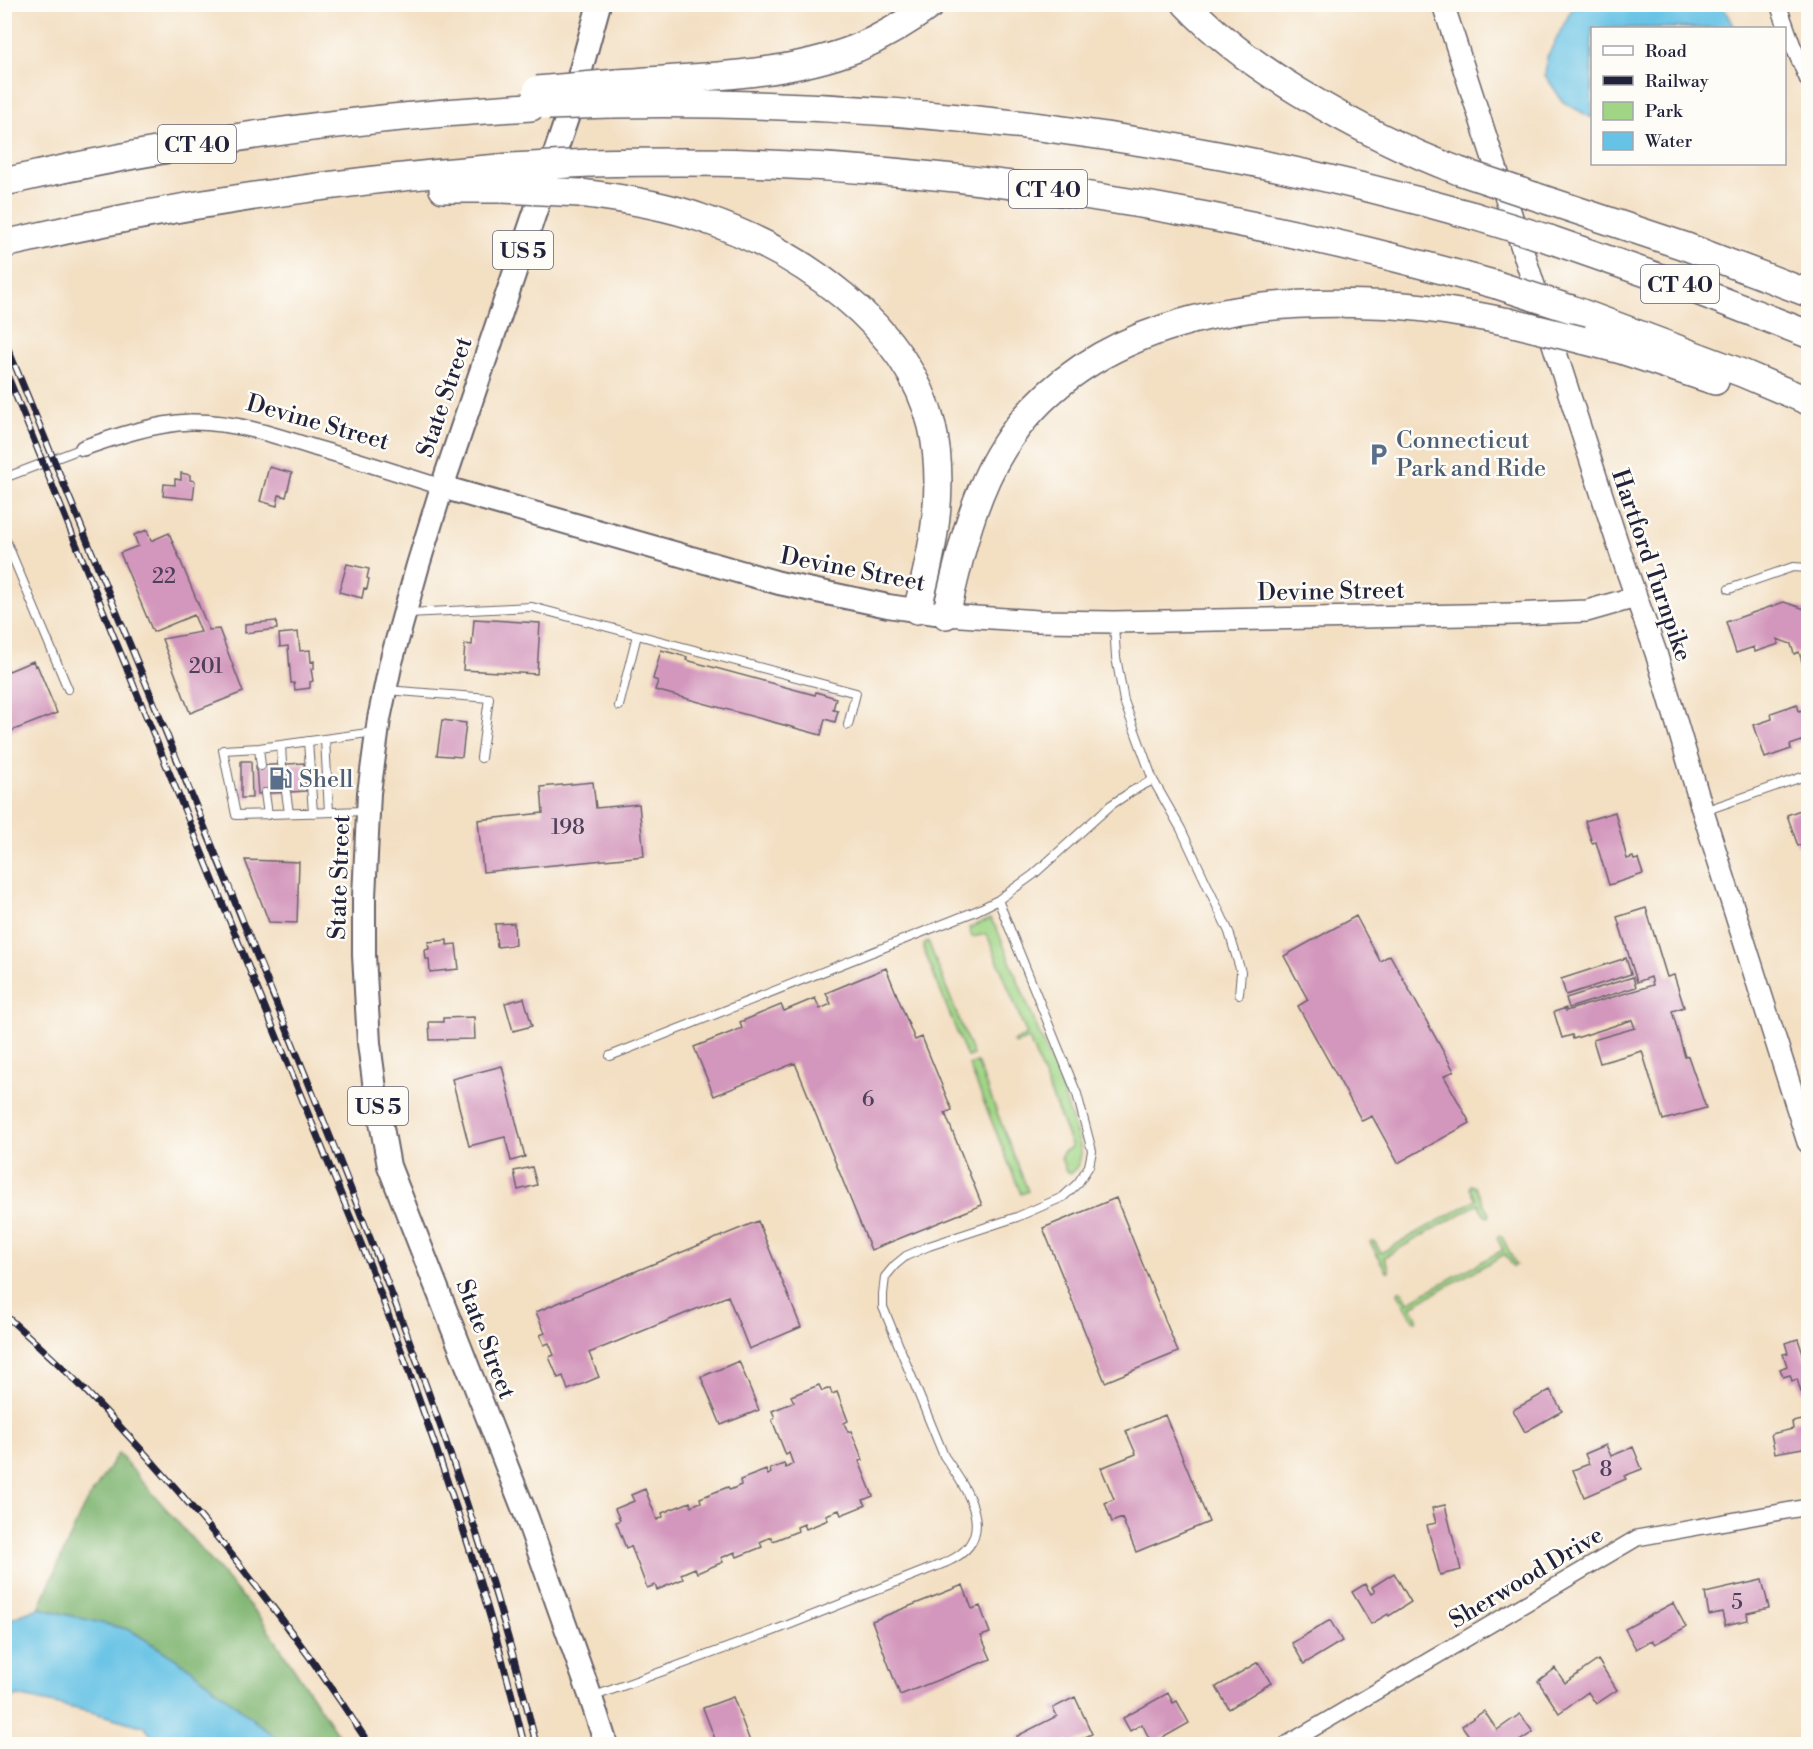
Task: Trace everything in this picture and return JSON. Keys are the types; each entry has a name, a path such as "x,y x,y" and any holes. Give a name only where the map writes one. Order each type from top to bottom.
{"highway":[{"path":"613,94 808,63 837,55 872,41 932,4"},
{"path":"1186,4 1242,54 1323,107 1389,142 1459,171 1687,247 1809,293"},
{"name":"CT 40","path":"4,182 208,142 534,98 613,94 704,104 826,107 903,112 1008,122 1129,139 1230,156 1375,189 1549,239 1692,289 1809,334"},
{"name":"CT 40","path":"13,242 127,218 240,198 399,177 423,186 440,189 590,163 699,162 794,165 911,174 1129,201 1243,222 1378,253 1497,285 1571,309 1658,340 1809,401"},
{"path":"507,178 627,200 693,216 722,226 795,262 830,285 862,313 892,347 912,378 932,425 937,459 935,524 927,572 917,610"},
{"path":"946,615 955,576 988,474 1002,449 1023,420 1047,394 1073,372 1101,355 1136,339 1192,321 1254,308 1297,304 1354,303 1457,312 1582,340 1765,398 1785,402 1809,401"}],"main road":[{"name":"State Street","path":"599,4 566,121 442,487 384,690 376,732 368,811 364,909 365,1001 375,1089 389,1166 527,1518 606,1744"},
{"name":"Hartford Turnpike","path":"1443,4 1560,370 1656,653 1703,812 1809,1142"},
{"name":"Devine Street","path":"442,487 779,583 835,596 946,615 1038,621 1114,622 1579,612 1636,597"}],"street":[{"path":"1778,4 1793,46 1809,80"},
{"name":"Devine Street","path":"83,448 123,434 156,426 189,422 217,423 287,439 442,487"},
{"name":"Sherwood Drive","path":"1287,1744 1637,1538 1809,1507"}],"lane":[{"path":"4,478 83,448"},
{"path":"4,536 68,689"},
{"path":"1729,589 1793,567 1809,568"},
{"path":"404,614 532,607 856,693 848,725"},
{"path":"1114,622 1116,657 1124,701 1154,780 1229,932 1241,972 1239,994"},
{"path":"619,706 637,634"},
{"path":"384,690 489,698 481,758"},
{"path":"368,811 236,815 223,750 259,748 376,732"},
{"path":"326,739 329,812"},
{"path":"308,741 313,813"},
{"path":"280,745 282,764"},
{"path":"259,748 261,766"},
{"path":"1703,812 1809,775"},
{"path":"610,1056 965,916 998,900 1033,875 1111,806 1132,790 1154,780"},
{"path":"286,792 289,813"},
{"path":"265,794 268,814"},
{"path":"591,1698 784,1627 956,1558 970,1545 976,1534 975,1512 957,1475 944,1456 883,1307 882,1294 885,1277 895,1265 929,1246 1017,1217 1063,1197 1078,1183 1089,1166 1092,1151 1077,1094 998,900"}],"green space":[{"path":"990,919 997,929 1061,1087 1080,1145 1079,1163 1070,1173 1066,1171 1061,1158 1063,1152 1072,1147 1029,1039 1015,1044 1013,1042 1027,1035 987,934 972,937 969,928"},
{"path":"928,941 973,1055 967,1057 924,950 924,945"},
{"path":"977,1062 1028,1191 1021,1194 969,1065"},
{"path":"1471,1185 1475,1187 1489,1217 1478,1204 1384,1257 1389,1268 1389,1271 1386,1271 1370,1242 1374,1241 1381,1253 1476,1200 1470,1188"},
{"path":"1499,1235 1516,1265 1513,1266 1505,1254 1411,1306 1417,1318 1416,1321 1413,1320 1398,1293 1399,1290 1408,1302 1503,1250 1497,1238"},
{"path":"118,1453 262,1620 344,1744 283,1744 190,1668 130,1630 39,1608 83,1508"}],"water":[{"path":"1574,5 1722,5 1734,27 1591,27 1591,117 1563,102 1545,75 1547,57"},
{"path":"39,1608 130,1630 190,1668 283,1744 159,1744 145,1727 91,1712 18,1696 5,1702 5,1621"}],"building":[{"path":"269,467 292,473 286,497 279,495 277,506 260,501"},
{"path":"181,473 190,475 190,480 195,481 193,499 163,496 164,484 175,485 175,479 181,480"},
{"path":"147,530 151,541 169,533 209,630 219,629 243,692 190,713 162,639 201,632 194,615 153,632 120,553 138,546 134,535"},
{"path":"347,564 369,569 367,589 364,588 362,598 339,592"},
{"path":"1784,602 1808,610 1808,681 1799,652 1794,654 1791,644 1777,639 1779,644 1755,652 1754,647 1736,653 1726,622"},
{"path":"474,619 540,623 537,674 463,670 465,644 472,645"},
{"path":"276,621 277,629 245,633 245,624"},
{"path":"298,632 300,651 310,650 314,669 311,669 313,681 310,682 310,688 295,690 294,683 291,683 288,646 280,647 279,634"},
{"path":"661,650 687,657 686,660 815,695 816,692 836,698 833,710 838,711 835,722 825,719 821,735 655,690 658,681 653,679"},
{"path":"4,661 9,671 33,661 35,666 37,665 57,713 4,734"},
{"path":"1808,703 1808,739 1790,745 1791,749 1765,758 1754,725 1772,719 1771,713 1797,704 1799,711 1806,709"},
{"path":"442,720 466,723 462,757 437,755"},
{"path":"241,761 251,761 252,798 241,798"},
{"name":"Shell","path":"304,763 306,791 258,794 256,766"},
{"path":"593,782 596,808 639,804 644,856 483,872 478,820 543,813 541,787"},
{"path":"1808,807 1808,842 1798,846 1787,815"},
{"path":"1615,812 1627,859 1633,857 1634,860 1638,859 1643,874 1609,885 1596,842 1592,843 1585,821"},
{"path":"245,860 299,862 297,923 269,922"},
{"path":"1646,908 1667,977 1674,975 1684,1007 1672,1011 1685,1057 1688,1056 1706,1108 1663,1120 1642,1051 1600,1063 1593,1040 1635,1028 1632,1020 1573,1039 1572,1035 1562,1038 1554,1012 1566,1008 1566,1011 1653,985 1651,977 1637,982 1617,917"},
{"path":"1356,916 1380,961 1390,955 1454,1071 1444,1076 1470,1123 1398,1163 1372,1116 1362,1121 1298,1006 1308,1000 1284,956"},
{"path":"514,923 515,945 497,947 495,924"},
{"path":"447,940 447,945 456,944 459,969 430,972 429,959 426,959 425,950 429,949 428,942"},
{"path":"1626,958 1631,974 1566,995 1561,979"},
{"path":"886,968 915,1040 922,1037 952,1110 945,1113 982,1205 871,1250 795,1063 714,1096 694,1047 742,1028 740,1022 781,1005 784,1011 815,998 820,1009 831,1004 826,993"},
{"path":"1633,977 1636,987 1569,1008 1566,998"},
{"path":"524,998 532,1026 513,1031 505,1003"},
{"path":"474,1017 475,1039 430,1040 429,1022 443,1022 443,1018"},
{"path":"502,1066 525,1157 511,1161 505,1137 469,1146 452,1079"},
{"path":"532,1167 537,1185 518,1190 514,1171"},
{"path":"1116,1198 1178,1352 1105,1382 1043,1228"},
{"path":"758,1221 801,1327 749,1349 728,1296 589,1353 599,1377 568,1390 563,1376 558,1378 549,1357 554,1355 549,1343 544,1345 540,1335 545,1333 536,1312"},
{"path":"1798,1339 1805,1360 1808,1359 1808,1389 1801,1392 1797,1379 1792,1381 1790,1375 1783,1377 1780,1369 1787,1366 1783,1354 1788,1353 1785,1343"},
{"path":"739,1361 759,1410 721,1425 701,1377"},
{"path":"819,1385 822,1391 830,1388 832,1394 837,1392 848,1421 844,1423 848,1432 851,1431 863,1460 859,1461 873,1496 863,1500 866,1505 841,1515 839,1510 826,1515 828,1520 806,1529 804,1524 797,1527 798,1531 773,1541 771,1537 760,1542 762,1547 737,1557 735,1552 721,1558 723,1562 697,1573 695,1568 681,1574 683,1579 657,1590 655,1585 647,1588 631,1546 626,1548 616,1522 620,1520 615,1509 634,1501 631,1495 645,1489 657,1520 663,1517 662,1513 690,1502 691,1506 701,1502 700,1498 728,1487 730,1490 741,1485 740,1480 766,1470 768,1475 771,1473 770,1469 784,1464 786,1468 793,1464 789,1453 786,1455 772,1420 775,1418 772,1411 794,1402 791,1396"},
{"path":"1550,1390 1562,1411 1525,1432 1513,1410"},
{"path":"1165,1415 1209,1522 1136,1552 1122,1518 1112,1522 1105,1503 1114,1499 1101,1468 1136,1454 1126,1431"},
{"path":"1808,1419 1808,1447 1775,1453 1771,1434 1793,1429 1792,1422"},
{"path":"1606,1445 1611,1456 1633,1447 1642,1469 1624,1476 1626,1479 1584,1497 1573,1470 1589,1464 1585,1454"},
{"path":"1445,1505 1461,1570 1440,1575 1427,1525 1436,1523 1432,1508"},
{"path":"1394,1573 1411,1602 1371,1624 1352,1592 1365,1584 1371,1594 1375,1592 1372,1587"},
{"path":"1762,1580 1769,1608 1747,1613 1748,1620 1725,1625 1722,1612 1709,1615 1705,1593"},
{"path":"963,1585 972,1609 980,1606 990,1633 981,1636 991,1659 900,1695 872,1621"},
{"path":"1673,1603 1686,1627 1655,1644 1652,1640 1636,1649 1625,1629"},
{"path":"1330,1620 1342,1641 1304,1664 1292,1643"},
{"path":"1598,1660 1617,1690 1596,1704 1588,1692 1559,1713 1538,1681 1555,1668 1565,1683"},
{"path":"1258,1662 1271,1683 1229,1709 1216,1687"},
{"path":"1168,1693 1173,1703 1177,1701 1189,1723 1152,1744 1142,1724 1130,1731 1123,1718"},
{"path":"733,1697 751,1744 717,1744 703,1708"},
{"path":"1075,1697 1092,1734 1070,1744 1068,1740 1059,1744 1021,1744 1017,1736 1057,1716 1053,1708"},
{"path":"1484,1711 1497,1730 1520,1714 1533,1732 1515,1744 1475,1744 1462,1726"}],"railway":[{"path":"4,339 268,982 402,1322 433,1405 489,1573 536,1744"},
{"path":"4,367 369,1263 454,1501 492,1622 524,1744"},
{"path":"4,1314 121,1427 197,1513 270,1603 369,1744"}],"place":[{"name":"Connecticut Park and Ride","path":"1378,454"},
{"name":"Shell","path":"281,779"}]}
